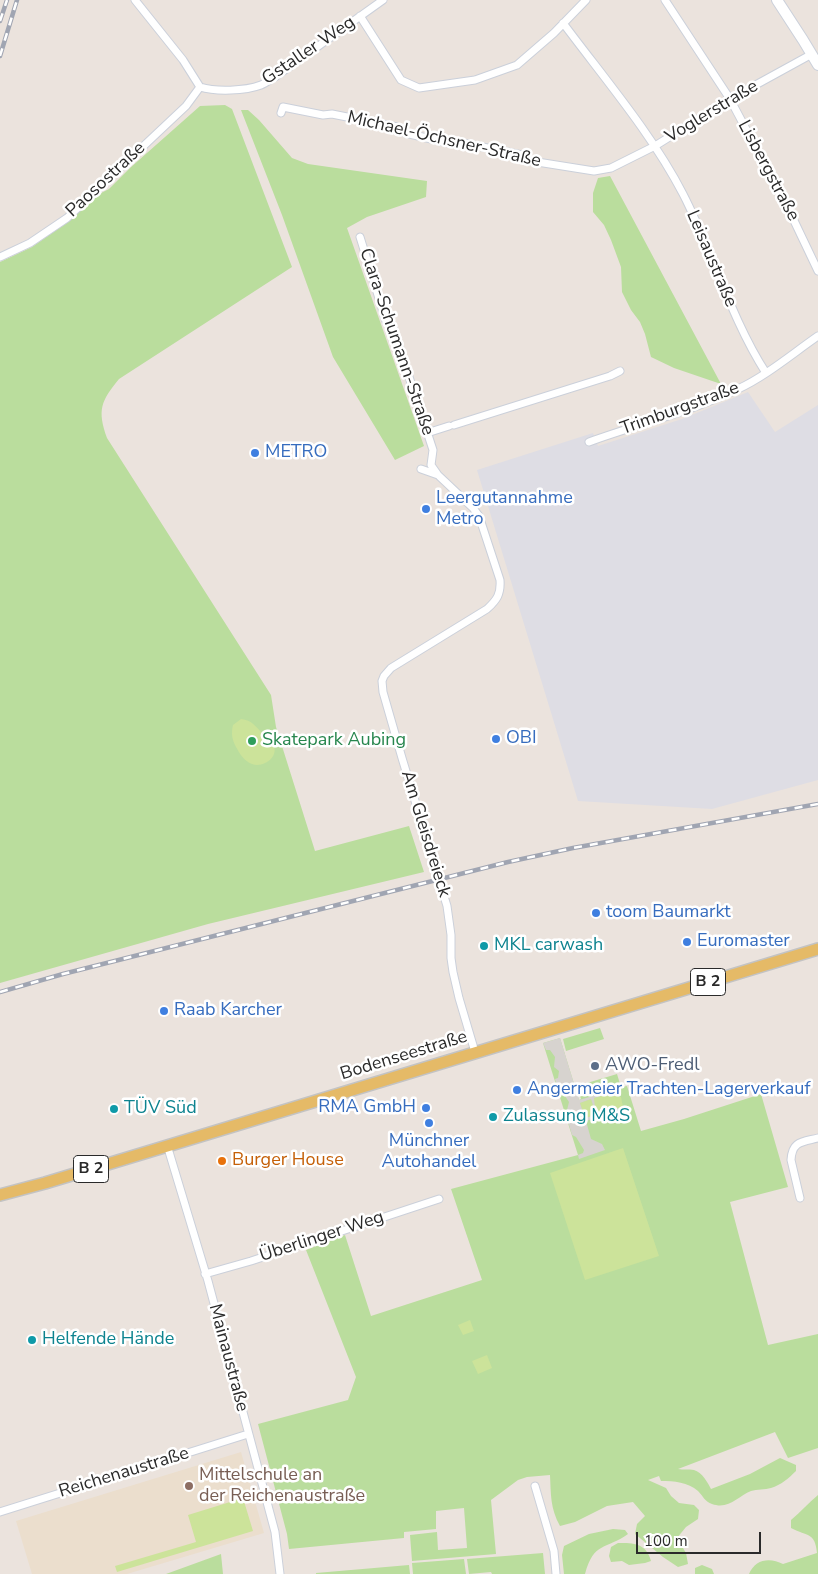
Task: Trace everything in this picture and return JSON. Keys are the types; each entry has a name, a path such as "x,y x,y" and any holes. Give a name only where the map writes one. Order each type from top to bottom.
{"main road":[{"name":"Bodenseestraße","path":"0,1195 818,949"}],"street":[{"path":"135,0 183,60 200,87"},
{"name":"Gstaller Weg","path":"200,87 216,90 238,90 260,85 275,77 383,0"},
{"path":"360,16 401,80 419,88 476,80 517,65 554,33 586,0"},
{"name":"Lisbergstraße","path":"665,0 730,100 788,208 818,271"},
{"path":"777,0 818,65"},
{"name":"Leisaustraße","path":"563,24 655,146 682,192 702,232 731,307 766,373"},
{"name":"Voglerstraße","path":"611,168 655,146 730,100 812,54"},
{"name":"Paosostraße","path":"0,257 30,243 67,218 186,106 200,87"},
{"name":"Michael-Öchsner-Straße","path":"281,113 283,107 323,115 332,114 397,127 405,133 453,144 463,143 522,154 531,161 594,171 611,168"},
{"name":"Clara-Schumann-Straße","path":"360,237 386,321 394,328 433,450 431,465 438,475"},
{"name":"Trimburgstraße","path":"589,442 702,404 739,389 766,373 818,336"},
{"path":"428,433 610,376 620,370"},
{"name":"Am Gleisdreieck","path":"421,469 438,475 479,516 500,580 501,591 496,601 487,609 392,668 384,676 382,687 447,906 453,972 475,1052"},
{"path":"800,1198 791,1154 797,1143 818,1138"},
{"name":"Mainaustraße","path":"167,1145 206,1274 275,1532 280,1574"},
{"name":"Überlinger Weg","path":"206,1274 439,1199"},
{"name":"Reichenaustraße","path":"0,1512 248,1434"},
{"path":"535,1486 554,1551 556,1574"}],"shaded area":[{"path":"748,392 775,432 818,405 818,780 712,809 578,801 477,470 593,433 598,446 682,419"},
{"path":"560,1038 579,1100 617,1089 618,1091 594,1098 595,1108 599,1114 623,1107 623,1109 586,1121 591,1139 602,1144 605,1150 579,1159 578,1155 583,1153 584,1150 576,1137 572,1135 565,1111 569,1102 559,1087 557,1087 555,1079 558,1078 559,1071 554,1067 555,1057 550,1050 546,1050 543,1043","holes":["591,1099 596,1115 585,1118 580,1103"]},
{"name":"Mittelschule an der Reichenaustraße","path":"241,1452 264,1533 127,1574 32,1574 16,1521"}],"green space":[{"path":"225,105 232,109 292,267 119,379 102,406 104,428 107,438 271,695 276,727 315,851 409,826 424,872 208,924 0,983 0,262 32,247 69,221 99,194 109,189 200,106"},
{"path":"241,110 248,110 259,120 292,158 308,164 427,181 426,197 367,217 347,228 424,446 395,460 333,357 282,215"},
{"path":"610,176 721,384 674,368 651,357 640,322 631,310 622,292 621,267 611,240 604,225 593,212 593,193 598,178"},
{"name":"Skatepark Aubing","path":"241,719 251,722 272,742 275,750 269,761 261,765 252,764 244,759 239,752 232,736 232,731 233,725"},
{"path":"600,1028 604,1039 566,1051 563,1039"},
{"path":"560,1038 579,1100 581,1099 577,1086 617,1074 621,1087 627,1086 641,1131 761,1094 788,1187 730,1202 768,1345 818,1334 818,1448 788,1458 775,1432 678,1469 697,1471 711,1489 750,1474 780,1458 796,1465 796,1471 778,1485 769,1489 751,1491 733,1502 723,1505 710,1503 698,1491 685,1484 661,1481 659,1476 648,1480 666,1488 679,1503 694,1505 699,1510 698,1519 686,1527 677,1538 686,1553 688,1564 678,1567 635,1534 637,1524 645,1516 633,1502 607,1506 575,1522 560,1526 553,1507 550,1475 527,1477 518,1480 491,1500 496,1554 412,1561 410,1535 437,1532 438,1550 467,1548 464,1508 436,1511 436,1529 404,1532 404,1538 289,1549 287,1534 258,1424 348,1400 356,1377 306,1250 345,1235 371,1316 482,1280 451,1189 578,1155 543,1043"},
{"path":"618,1091 623,1107 598,1114 594,1105 594,1098"},
{"path":"591,1099 596,1115 585,1118 580,1103"},
{"path":"623,1148 659,1256 585,1280 550,1173"},
{"path":"470,1320 474,1331 463,1335 458,1325"},
{"path":"487,1355 492,1368 478,1374 472,1361"},
{"path":"818,1495 818,1574 749,1574 759,1562 773,1560 783,1564 817,1553 812,1538 791,1528 791,1520"},
{"path":"243,1498 253,1531 117,1572 115,1566 196,1542 188,1515"},
{"path":"613,1529 625,1530 628,1534 597,1551 592,1556 585,1574 564,1574 562,1555 564,1546 589,1534"},
{"path":"618,1543 629,1543 643,1547 651,1561 629,1565 622,1561 611,1562 609,1556 611,1547"},
{"path":"543,1553 545,1574 492,1574 491,1572 469,1574 467,1559"},
{"path":"221,1554 223,1574 166,1574"},
{"path":"464,1559 466,1574 413,1574 412,1563"},
{"path":"409,1565 410,1574 316,1574 316,1573"},
{"path":"702,1565 712,1569 714,1574 695,1574 695,1568"}],"railway":[{"path":"0,21 7,0"},
{"path":"0,56 17,0"},
{"path":"0,992 63,974 508,862 573,848 818,804"}],"place":[{"name":"METRO","path":"255,453"},
{"name":"Leergutannahme Metro","path":"426,509"},
{"name":"OBI","path":"496,739"},
{"name":"Skatepark Aubing","path":"252,741"},
{"name":"toom Baumarkt","path":"596,913"},
{"name":"Euromaster","path":"687,942"},
{"name":"MKL carwash","path":"484,946"},
{"name":"Raab Karcher","path":"164,1011"},
{"name":"AWO-Fredl","path":"595,1066"},
{"name":"Angermeier Trachten-Lagerverkauf","path":"517,1090"},
{"name":"RMA GmbH","path":"426,1108"},
{"name":"TÜV Süd","path":"114,1109"},
{"name":"Zulassung M&S","path":"493,1117"},
{"name":"Münchner Autohandel","path":"429,1123"},
{"name":"Burger House","path":"222,1161"},
{"name":"Helfende Hände","path":"32,1340"},
{"name":"Mittelschule an der Reichenaustraße","path":"189,1486"}]}
